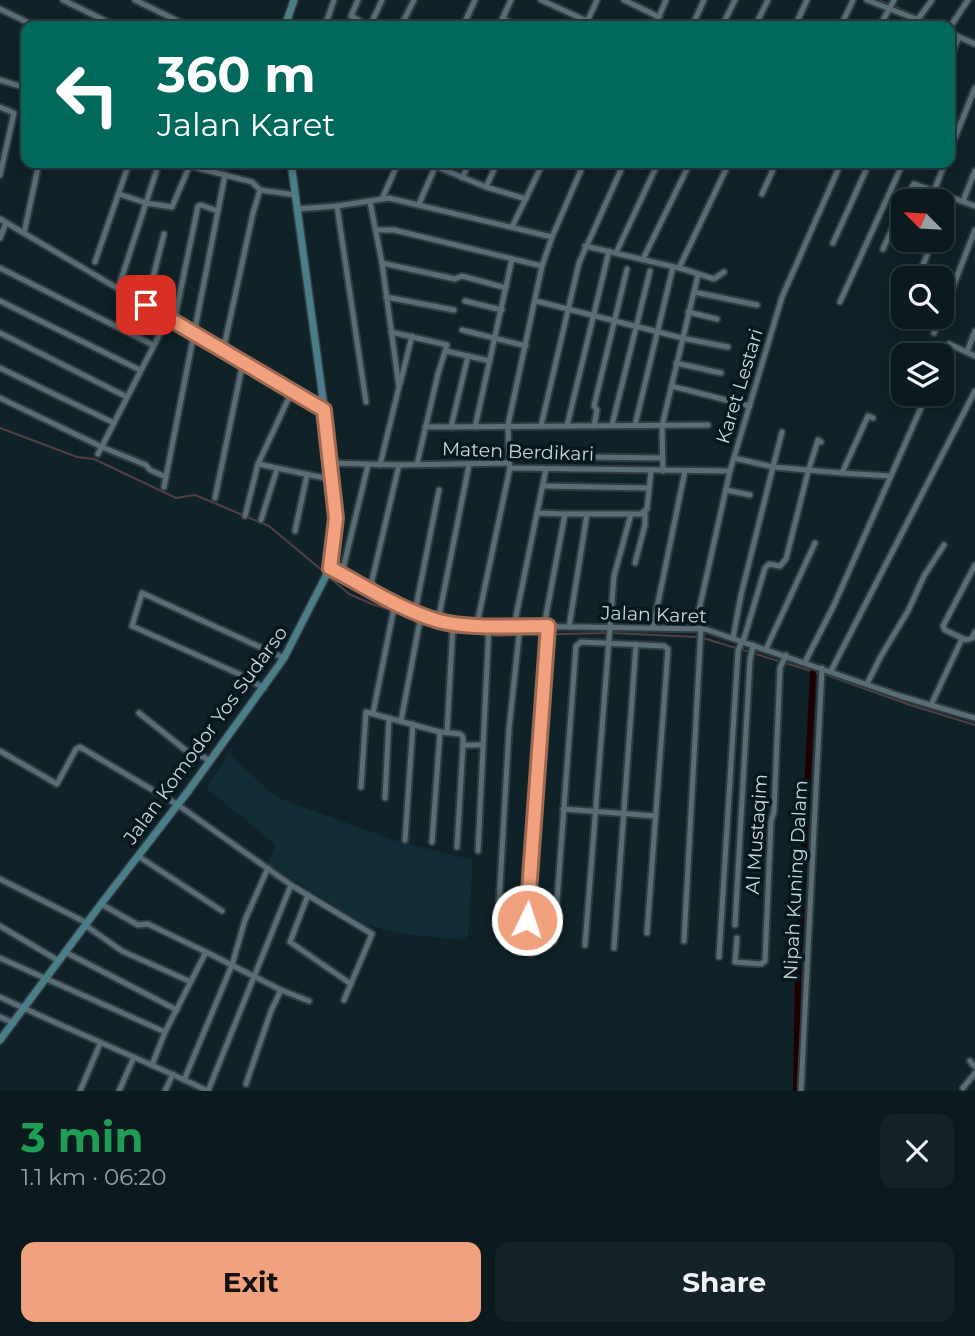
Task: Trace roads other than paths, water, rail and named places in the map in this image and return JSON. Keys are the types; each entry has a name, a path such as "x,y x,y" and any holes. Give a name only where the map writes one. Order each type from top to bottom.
{"street":[{"path":"63,0 106,21"},
{"path":"135,0 178,21"},
{"path":"286,21 294,0"},
{"path":"327,21 334,0"},
{"path":"358,0 351,16 360,21"},
{"path":"372,21 382,0"},
{"path":"404,21 414,0"},
{"path":"465,21 475,0"},
{"path":"507,21 503,19 511,0"},
{"path":"541,0 585,21"},
{"path":"587,21 597,0"},
{"path":"624,0 659,17"},
{"path":"657,21 666,0"},
{"path":"694,21 704,0"},
{"path":"724,21 735,0"},
{"path":"758,21 768,0"},
{"path":"797,21 807,0"},
{"path":"843,21 853,0"},
{"path":"867,0 891,4 924,21"},
{"path":"920,17 932,0"},
{"path":"954,21 968,0"},
{"path":"882,21 891,4"},
{"path":"0,9 25,21"},
{"path":"955,35 975,44"},
{"path":"955,46 959,37"},
{"path":"0,80 21,86"},
{"path":"955,138 975,88"},
{"path":"0,107 14,113 0,175"},
{"path":"24,233 38,168"},
{"path":"95,262 127,168"},
{"path":"118,289 157,168"},
{"path":"119,194 170,208 174,206 188,168"},
{"path":"203,168 252,182 260,190 296,195"},
{"name":"Jalan Komodor Yos Sudarso","path":"0,1040 264,688 285,657 330,568 336,531 334,480 293,168"},
{"path":"382,199 396,168"},
{"path":"419,204 434,168"},
{"path":"443,168 462,178 526,199"},
{"path":"462,178 467,168"},
{"path":"486,187 495,168"},
{"path":"512,228 540,168"},
{"path":"477,624 509,463 508,425 542,266 582,168"},
{"path":"541,426 585,246 622,168"},
{"path":"567,426 612,252 655,168"},
{"path":"643,259 688,168"},
{"path":"635,425 657,330 676,267 726,168"},
{"path":"762,194 774,168"},
{"name":"Karet Lestari","path":"684,941 699,629 726,490 785,287 839,168"},
{"path":"833,243 867,168"},
{"path":"840,302 901,168"},
{"path":"935,189 943,168"},
{"path":"963,201 975,171"},
{"path":"164,487 225,175"},
{"path":"911,189 913,184 928,189"},
{"path":"223,351 260,190"},
{"path":"297,209 389,198 552,237"},
{"path":"954,198 975,206"},
{"path":"370,202 382,262 399,387"},
{"path":"100,450 153,345 171,320 198,206 218,211"},
{"path":"337,206 366,402"},
{"path":"0,238 3,221 324,410"},
{"path":"376,230 394,230 542,266"},
{"path":"954,283 975,230"},
{"path":"883,248 891,231"},
{"path":"146,305 164,234"},
{"path":"585,246 676,267 714,279 724,272"},
{"path":"475,427 512,259"},
{"path":"382,262 455,279 462,276 506,288"},
{"path":"0,268 153,345"},
{"path":"594,426 597,410 594,406 627,269"},
{"path":"612,425 650,271"},
{"path":"663,471 662,426 698,275"},
{"path":"694,292 757,305"},
{"path":"386,297 454,310"},
{"path":"0,301 140,370"},
{"path":"536,301 682,338 729,347"},
{"path":"466,302 502,310"},
{"path":"688,312 716,319"},
{"path":"934,333 936,329"},
{"path":"462,330 526,346"},
{"path":"967,352 975,331"},
{"path":"391,332 447,345 416,464"},
{"path":"0,333 127,397"},
{"path":"380,464 412,336"},
{"path":"954,346 975,356"},
{"path":"446,351 490,361"},
{"path":"451,427 468,356"},
{"path":"215,498 243,362"},
{"path":"676,363 721,373"},
{"path":"0,368 114,424"},
{"path":"671,386 750,406"},
{"path":"245,516 258,464 292,391"},
{"path":"831,671 975,391"},
{"path":"0,398 100,450 146,465 150,470 166,477"},
{"path":"805,662 834,605 922,406"},
{"path":"842,474 868,416 873,418"},
{"path":"425,427 708,425"},
{"path":"733,638 741,595 782,432"},
{"path":"719,957 738,651 765,568 769,564 784,564 808,471 818,440 821,442"},
{"path":"509,463 662,458"},
{"path":"734,458 773,467 808,471 890,475"},
{"name":"Maten Berdikari","path":"331,463 509,463 546,470 730,471"},
{"path":"258,464 334,480"},
{"path":"342,573 369,465"},
{"path":"370,589 399,465"},
{"path":"438,621 468,465"},
{"path":"261,520 277,469"},
{"path":"546,470 518,627 498,921 502,925 521,926 527,920 547,627 565,514"},
{"path":"635,563 645,525 651,471"},
{"path":"653,627 685,471"},
{"path":"295,531 307,475"},
{"path":"543,486 649,488"},
{"path":"401,721 439,490"},
{"path":"726,490 750,495"},
{"path":"537,513 645,512"},
{"path":"585,944 608,629 614,576 631,513"},
{"path":"569,627 587,514"},
{"path":"766,649 815,543"},
{"path":"867,684 908,611 924,576 944,545"},
{"path":"975,565 943,626 945,630 962,639 970,639 975,632"},
{"name":"Jalan Karet","path":"330,568 395,605 453,625 699,629 975,718"},
{"path":"264,688 240,674 132,626 142,593 285,657"},
{"path":"373,713 395,605"},
{"path":"447,732 453,625"},
{"path":"478,851 489,627"},
{"path":"931,705 962,639"},
{"path":"554,941 576,646 580,642 664,646 669,651 647,933"},
{"path":"614,948 636,644"},
{"path":"735,925 750,660 753,647"},
{"name":"Al Mustaqim","path":"737,938 735,962 761,964 765,961 780,668 786,657"},
{"name":"Nipah Kuning Dalam","path":"801,1091 822,669"},
{"path":"139,713 188,752 210,762"},
{"path":"361,786 365,713 462,735 457,848"},
{"path":"385,798 389,718"},
{"path":"405,840 413,724"},
{"path":"432,842 440,732"},
{"path":"463,745 483,746"},
{"path":"0,751 57,784 79,746 178,805 291,885 372,934 344,1000"},
{"path":"564,809 656,816"},
{"path":"138,856 222,911"},
{"path":"184,1080 232,965 245,920 268,869"},
{"path":"0,879 86,924 122,951 191,982"},
{"path":"0,997 206,1090 256,976 291,885"},
{"path":"308,895 290,942 351,984"},
{"path":"101,904 138,925 148,924 281,990 309,1001"},
{"path":"0,926 59,961"},
{"path":"65,952 177,1010"},
{"path":"152,1065 165,1032 206,952"},
{"path":"0,958 165,1032"},
{"path":"246,1084 281,990"},
{"path":"0,1017 14,1023"},
{"path":"80,1091 100,1044"},
{"path":"119,1091 134,1057"},
{"path":"963,1088 975,1073"},
{"path":"165,1091 173,1074"}],"waterway":[{"path":"877,0 889,4"},
{"path":"894,6 929,21"},
{"path":"955,32 975,41"},
{"path":"0,428 77,457 94,459 176,498 195,495 269,526 324,572"},
{"path":"328,576 349,594 372,604 450,629"},
{"path":"455,630 497,636 516,635"},
{"path":"521,635 607,633"},
{"path":"612,633 698,637"},
{"path":"703,638 818,673"},
{"path":"796,1091 798,972 813,672"},
{"path":"824,674 975,725"}]}
